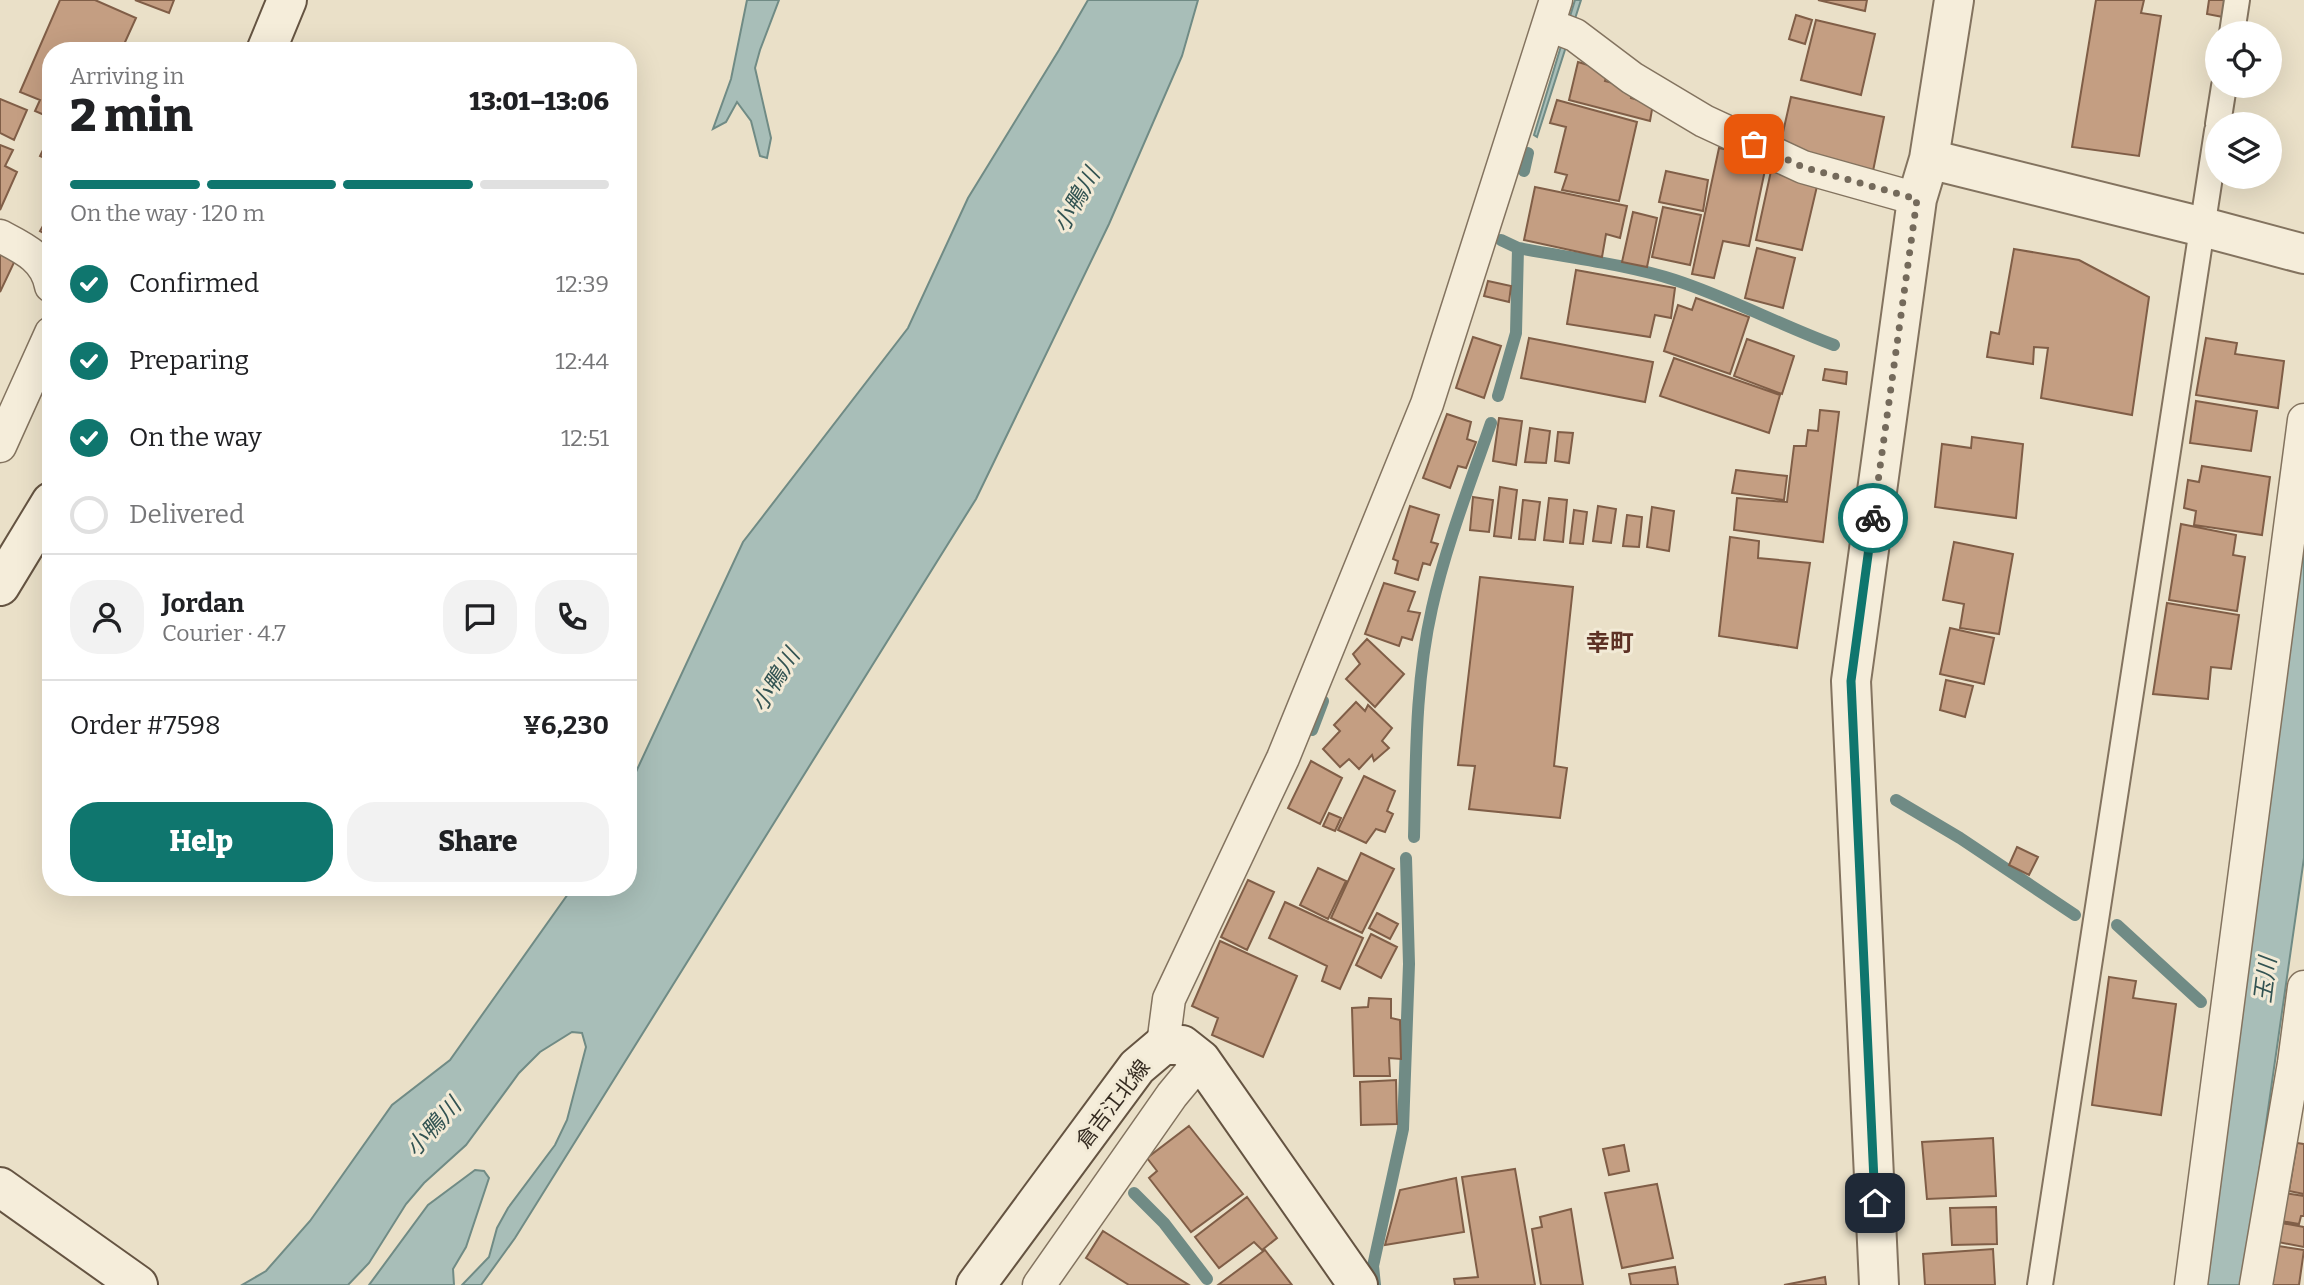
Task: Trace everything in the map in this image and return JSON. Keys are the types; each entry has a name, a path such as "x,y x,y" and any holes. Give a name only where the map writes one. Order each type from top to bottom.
{"street":[{"path":"270,42 287,0"},
{"path":"1879,1285 1851,681 1917,199 1929,159 1954,0"},
{"path":"2234,21 2237,0"},
{"path":"1163,1045 1168,999 1283,758 1427,404 1553,12 1575,35 1632,78 1692,114 1803,167 1917,199"},
{"path":"1929,159 2304,254"},
{"path":"2040,1285 2209,189"},
{"path":"0,236 34,254 42,266"},
{"path":"0,446 42,353"},
{"path":"2191,1285 2304,420"},
{"path":"0,586 42,517"},
{"path":"2256,1285 2294,1063 2304,987"},
{"name":"倉吉江北線","path":"976,1285 1137,1068 1163,1045 1182,1045 1200,1060 1358,1285"},
{"path":"1039,1285 1172,1095 1200,1060"},
{"path":"0,1187 138,1285"}],"water":[{"path":"747,0 779,0 755,68 771,138 767,158 760,156 751,121 737,102 726,122 713,129 731,79"},
{"name":"小鴨川","path":"1088,0 1198,0 1182,56 1109,224 976,499 515,1238 481,1285 462,1285 489,1257 497,1228 508,1208 555,1145 567,1120 586,1047 582,1033 572,1032 540,1052 519,1073 466,1145 424,1183 406,1204 369,1263 348,1285 242,1285 266,1271 310,1221 392,1105 450,1060 567,896 637,896 637,770 743,542 908,328 968,198"},
{"path":"1575,0 1581,0 1537,137 1534,135"},
{"name":"玉川","path":"2304,534 2304,858 2243,1285 2204,1285"},
{"path":"475,1170 484,1171 489,1178 466,1247 453,1269 454,1285 369,1285 428,1205"}],"building":[{"path":"60,0 95,0 136,18 125,42 42,42 42,114 35,111 40,100 20,92"},
{"path":"135,0 174,0 169,13"},
{"path":"1818,0 1867,0 1865,11"},
{"path":"2096,0 2144,0 2141,13 2161,16 2139,156 2072,147"},
{"path":"2209,0 2226,0 2223,17 2207,14"},
{"path":"1796,15 1812,20 1805,44 1789,39"},
{"path":"1816,20 1875,34 1861,95 1801,80"},
{"path":"1578,62 1608,71 1605,81 1633,88 1631,98 1653,104 1650,121 1569,100"},
{"path":"1791,97 1884,117 1873,171 1806,154 1781,141"},
{"path":"0,99 27,110 14,140 0,133"},
{"path":"1557,100 1637,122 1619,201 1562,190 1567,175 1555,172 1566,127 1550,123"},
{"path":"0,145 13,150 5,166 17,172 0,210"},
{"path":"1719,148 1752,155 1750,168 1765,170 1749,246 1723,241 1714,278 1692,274"},
{"path":"1666,171 1708,180 1703,211 1659,202"},
{"path":"1771,171 1818,182 1802,250 1756,240"},
{"path":"1535,187 1627,206 1620,238 1606,234 1602,257 1524,240"},
{"path":"1663,207 1701,215 1690,265 1652,257"},
{"path":"1633,212 1657,218 1647,267 1622,262"},
{"path":"0,245 18,254 0,292"},
{"path":"1757,248 1795,258 1783,308 1745,298"},
{"path":"2014,249 2079,260 2149,297 2132,415 2041,398 2048,348 2034,347 2033,364 1987,357 1991,332 1999,334"},
{"path":"1576,270 1675,288 1671,318 1655,315 1650,337 1567,324"},
{"path":"1488,281 1511,286 1509,302 1484,296"},
{"path":"1696,298 1749,317 1730,374 1664,351 1678,305 1692,310"},
{"path":"1473,337 1501,346 1484,398 1456,388"},
{"path":"1529,338 1653,362 1645,402 1521,378"},
{"path":"2206,338 2237,343 2235,354 2284,361 2278,408 2196,395"},
{"path":"1747,339 1794,356 1782,394 1734,376"},
{"path":"1674,358 1780,395 1769,433 1660,396"},
{"path":"1825,369 1847,372 1846,384 1823,380"},
{"path":"2196,401 2257,411 2251,451 2190,443"},
{"path":"1820,410 1839,412 1823,542 1734,530 1737,498 1787,502 1794,446 1806,446 1808,430 1818,431"},
{"path":"1447,414 1471,422 1467,439 1476,442 1466,468 1458,466 1450,488 1423,478"},
{"path":"1499,418 1522,421 1516,465 1493,461"},
{"path":"1530,428 1550,431 1546,463 1525,462"},
{"path":"1558,432 1573,433 1569,463 1555,461"},
{"path":"1972,437 2023,444 2016,518 1935,507 1942,444 1971,448"},
{"path":"2202,466 2270,477 2262,535 2194,525 2196,511 2184,508 2188,480 2199,482"},
{"path":"1736,470 1787,476 1784,500 1732,493"},
{"path":"1500,487 1517,490 1511,538 1494,536"},
{"path":"1473,497 1493,500 1489,532 1470,530"},
{"path":"1549,498 1567,500 1563,542 1544,540"},
{"path":"1523,500 1540,502 1535,540 1519,539"},
{"path":"1410,506 1439,515 1431,542 1438,544 1430,565 1423,563 1418,580 1395,573 1398,561 1393,559"},
{"path":"1598,506 1616,509 1611,543 1593,541"},
{"path":"1652,507 1674,511 1669,551 1647,547"},
{"path":"1574,510 1587,512 1583,544 1570,543"},
{"path":"1627,515 1642,517 1639,547 1623,546"},
{"path":"2181,524 2236,535 2233,555 2245,557 2237,611 2169,600"},
{"path":"1730,537 1759,541 1758,558 1810,563 1797,648 1719,636"},
{"path":"1954,542 2013,554 1999,634 1960,628 1964,604 1943,600"},
{"path":"1480,577 1573,587 1554,766 1567,768 1560,818 1469,809 1475,766 1458,765"},
{"path":"1384,583 1415,592 1408,611 1420,613 1412,640 1402,637 1399,646 1365,634"},
{"path":"2167,603 2239,615 2231,669 2211,667 2208,699 2153,694"},
{"path":"1950,628 1994,638 1984,684 1940,674"},
{"path":"1367,639 1404,674 1375,707 1346,679 1360,664 1353,654"},
{"path":"1946,680 1973,686 1965,717 1940,710"},
{"path":"1356,702 1365,711 1368,705 1392,728 1382,741 1389,748 1374,761 1372,755 1359,769 1349,759 1340,767 1323,749 1340,731 1334,725"},
{"path":"1311,761 1342,778 1320,824 1288,808"},
{"path":"1364,776 1395,791 1387,811 1393,814 1385,832 1376,829 1366,843 1338,830"},
{"path":"1329,813 1341,818 1335,831 1323,826"},
{"path":"2017,847 2038,857 2029,875 2009,865"},
{"path":"1361,853 1394,869 1362,933 1331,918"},
{"path":"1318,868 1346,881 1328,919 1300,905"},
{"path":"1248,880 1274,892 1247,950 1221,937"},
{"path":"1285,902 1363,938 1340,989 1322,981 1327,966 1269,938"},
{"path":"1377,913 1398,924 1390,939 1369,928"},
{"path":"1371,934 1397,947 1381,978 1356,965"},
{"path":"1220,941 1297,976 1263,1057 1212,1035 1218,1018 1192,1006"},
{"path":"2109,977 2136,981 2133,998 2176,1004 2161,1115 2092,1105"},
{"path":"1369,998 1391,999 1391,1018 1400,1020 1401,1059 1389,1058 1390,1076 1354,1076 1352,1008 1368,1007"},
{"path":"1396,1080 1397,1124 1361,1125 1360,1082"},
{"path":"1189,1126 1243,1194 1191,1232 1149,1178 1157,1171 1147,1158"},
{"path":"1993,1138 1996,1196 1927,1199 1922,1142"},
{"path":"2297,1143 2304,1144 2304,1194 2289,1191"},
{"path":"1624,1145 1629,1171 1609,1175 1603,1149"},
{"path":"1515,1169 1535,1285 1455,1285 1454,1279 1478,1277 1462,1177"},
{"path":"1456,1178 1464,1232 1385,1245 1400,1190"},
{"path":"1657,1184 1673,1258 1622,1268 1605,1193"},
{"path":"2284,1193 2304,1196 2304,1216 2301,1216 2299,1224 2281,1221"},
{"path":"1247,1197 1277,1238 1262,1250 1254,1242 1219,1268 1195,1237"},
{"path":"1996,1207 1997,1244 1952,1245 1950,1208"},
{"path":"1571,1209 1583,1285 1541,1285 1532,1229 1542,1227 1540,1217"},
{"path":"2276,1222 2304,1227 2304,1247 2273,1241"},
{"path":"1103,1231 1189,1285 1129,1285 1086,1258"},
{"path":"2272,1245 2304,1250 2299,1285 2265,1285"},
{"path":"1993,1249 1995,1285 1925,1285 1923,1254"},
{"path":"1265,1250 1292,1285 1218,1285"},
{"path":"1675,1267 1678,1285 1631,1285 1629,1274"},
{"path":"1825,1277 1826,1285 1784,1285"}],"waterway":[{"path":"1524,171 1528,153"},
{"path":"1501,240 1518,248 1656,274 1715,295 1834,345"},
{"path":"1498,396 1516,333 1518,248"},
{"path":"1414,837 1417,722 1426,636 1444,561 1491,423"},
{"path":"1312,730 1323,701"},
{"path":"1896,800 1960,838 2075,915"},
{"path":"1375,1285 1373,1266 1403,1129 1409,964 1406,858"},
{"path":"2117,925 2201,1002"},
{"path":"1134,1193 1164,1223 1207,1279"}],"way so far":[{"path":"1754,144 1803,167 1917,199 1873,518"}],"district":[{"name":"幸町","path":"1610,643"}],"route":[{"path":"1873,518 1851,681 1875,1203"}]}
